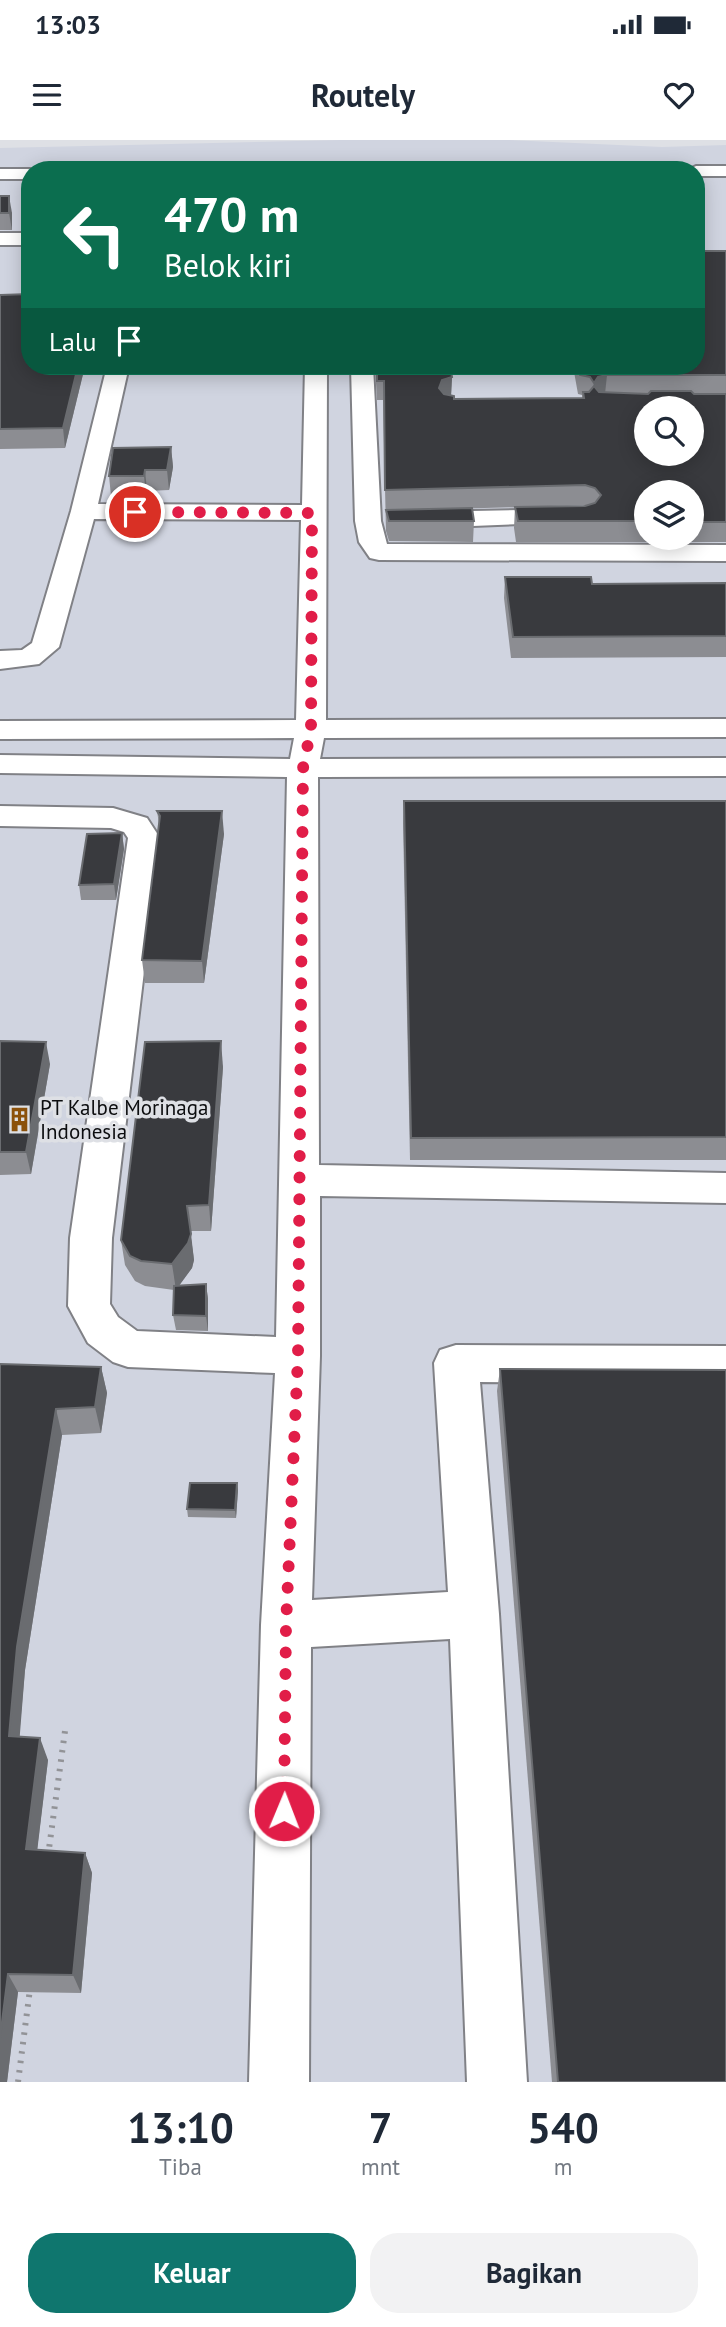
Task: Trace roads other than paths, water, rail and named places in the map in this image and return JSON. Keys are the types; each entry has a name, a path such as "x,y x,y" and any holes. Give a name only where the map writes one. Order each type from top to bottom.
{"street":[{"path":"705,171 726,171"},
{"path":"0,174 21,174"},
{"path":"705,185 726,185"},
{"path":"0,239 21,239"},
{"path":"0,660 29,658 45,647 84,511 116,375"},
{"path":"279,2082 286,1625 298,1356 303,768 311,729 316,375"},
{"path":"365,375 376,408 368,521 372,542 379,552 726,553"},
{"path":"84,511 312,513"},
{"path":"368,521 583,516"},
{"path":"494,518 498,552"},
{"path":"0,730 726,728"},
{"path":"0,764 303,768 726,766"},
{"path":"0,816 113,818 136,825 144,838 91,1238 89,1306 103,1330 128,1349 298,1356"},
{"path":"299,1180 726,1188"},
{"path":"497,2082 474,1614 457,1363 726,1365"},
{"path":"286,1625 474,1614"}],"place":[{"name":"PT Kalbe Morinaga Indonesia","path":"20,1119"}]}
